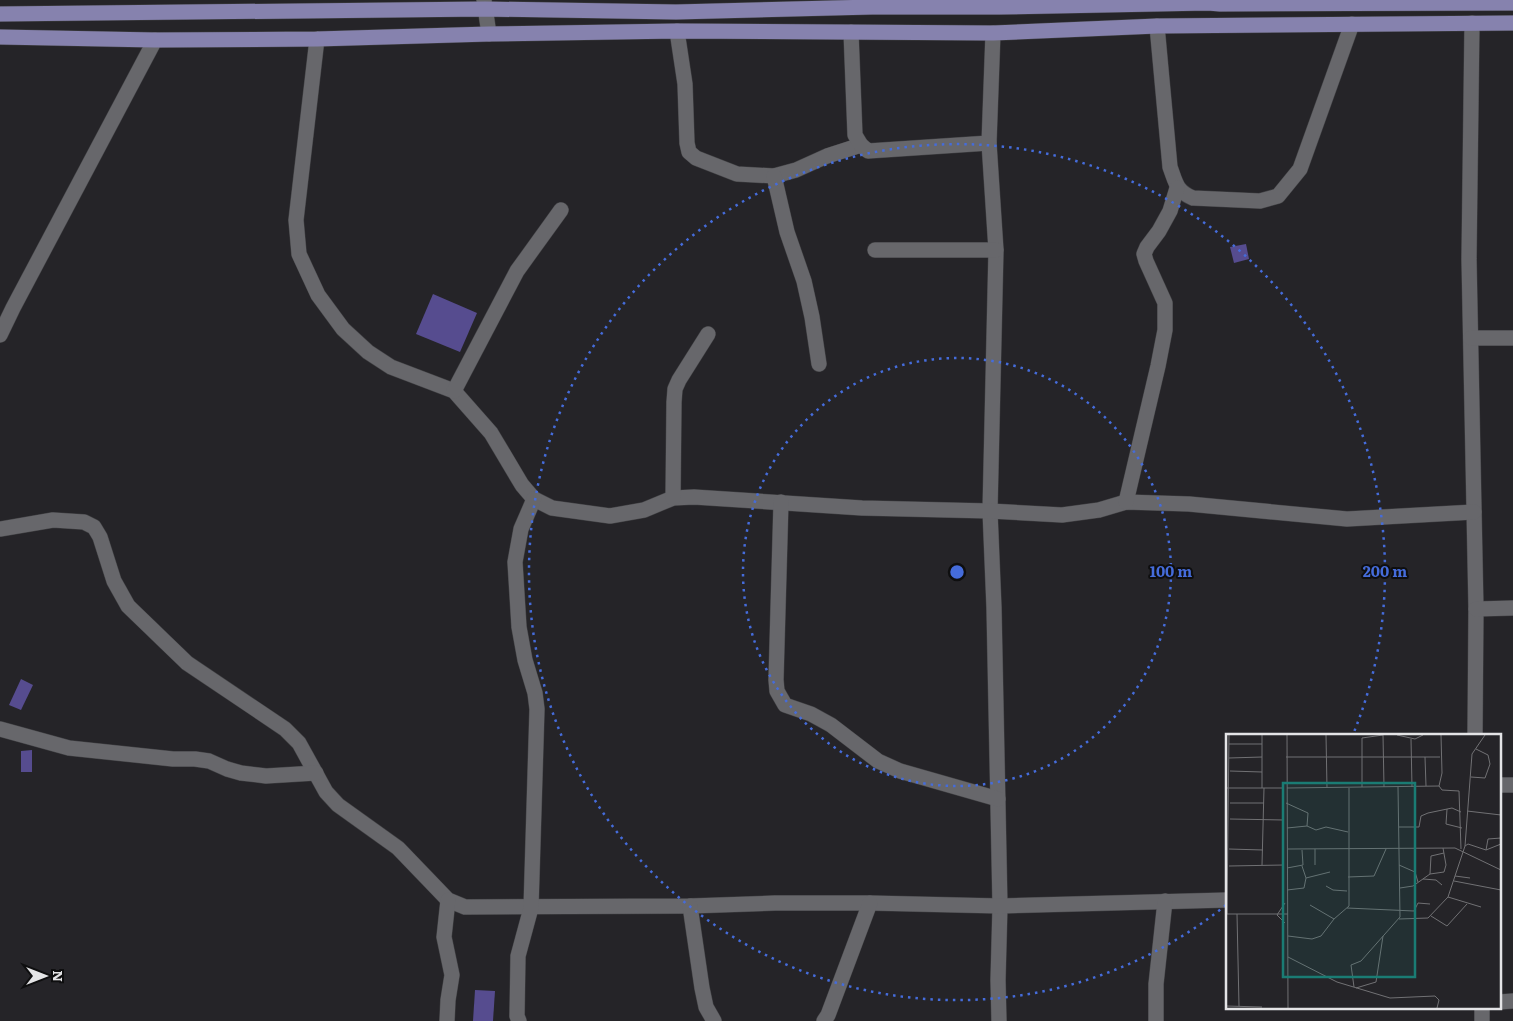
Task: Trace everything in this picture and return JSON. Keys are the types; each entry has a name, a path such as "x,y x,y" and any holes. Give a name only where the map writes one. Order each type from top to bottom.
{"main road":[{"path":"423,10 443,0"},
{"path":"551,0 579,11"},
{"path":"0,14 423,10 484,5 579,11 676,12 872,4 998,7 1220,2 1513,3"},
{"path":"1220,2 1220,25"},
{"path":"0,37 155,40 317,39 677,31 993,33 1157,26 1513,23"}],"street":[{"path":"484,5 489,34"},
{"path":"1472,23 1470,249 1476,609 1475,734"},
{"path":"1157,26 1170,166 1177,188 1193,198 1260,201 1278,196 1300,169 1352,24"},
{"path":"677,31 684,84 687,143 689,152 696,158 737,174 774,176 796,170 826,156 861,145"},
{"path":"851,32 855,135 861,145 868,151 989,144"},
{"path":"993,33 989,144 996,250 990,511 998,799 1000,906 998,980 1000,1021"},
{"path":"317,39 296,220 299,254 318,295 343,329 368,352 391,367 454,391 492,433 522,485 534,499 552,508 610,516 644,510 673,498 694,497 862,508 1062,515 1099,510 1126,502 1189,504 1347,519 1474,512"},
{"path":"0,336 17,300 155,40"},
{"path":"774,176 787,232 804,281 819,364"},
{"path":"1126,502 1165,330 1165,303 1144,254 1170,211 1177,188"},
{"path":"454,391 516,271 560,210"},
{"path":"874,250 996,250"},
{"path":"673,498 675,389 708,334"},
{"path":"1471,338 1513,338"},
{"path":"518,1021 518,956 531,908 537,709 519,627 515,562 521,529 534,499"},
{"path":"781,502 776,680 777,691 785,705 811,714 832,726 878,760 900,771 998,799"},
{"path":"0,529 53,520 84,522 94,527 100,537 114,580 128,606 187,663 285,729 299,743 326,792 338,804 398,848 448,900 465,907 690,906 775,903 1000,906 1226,900"},
{"path":"1476,609 1513,608"},
{"path":"0,729 69,748 173,759 195,759 241,774 266,776 316,773"},
{"path":"1500,785 1513,785"},
{"path":"446,1021 452,975 444,937 448,900"},
{"path":"1156,1021 1156,984 1165,901"},
{"path":"824,1021 828,1015 870,903"},
{"path":"690,906 702,988 706,1007 714,1021"},
{"path":"1500,1002 1513,1001"},
{"path":"1482,1008 1482,1021"}],"building":[{"path":"1246,244 1249,259 1234,263 1230,247"},
{"path":"433,294 477,313 460,352 416,334"},
{"path":"21,679 33,685 21,710 9,705"},
{"path":"32,750 32,772 21,772 21,751"},
{"path":"475,990 495,991 493,1021 473,1021"}]}
